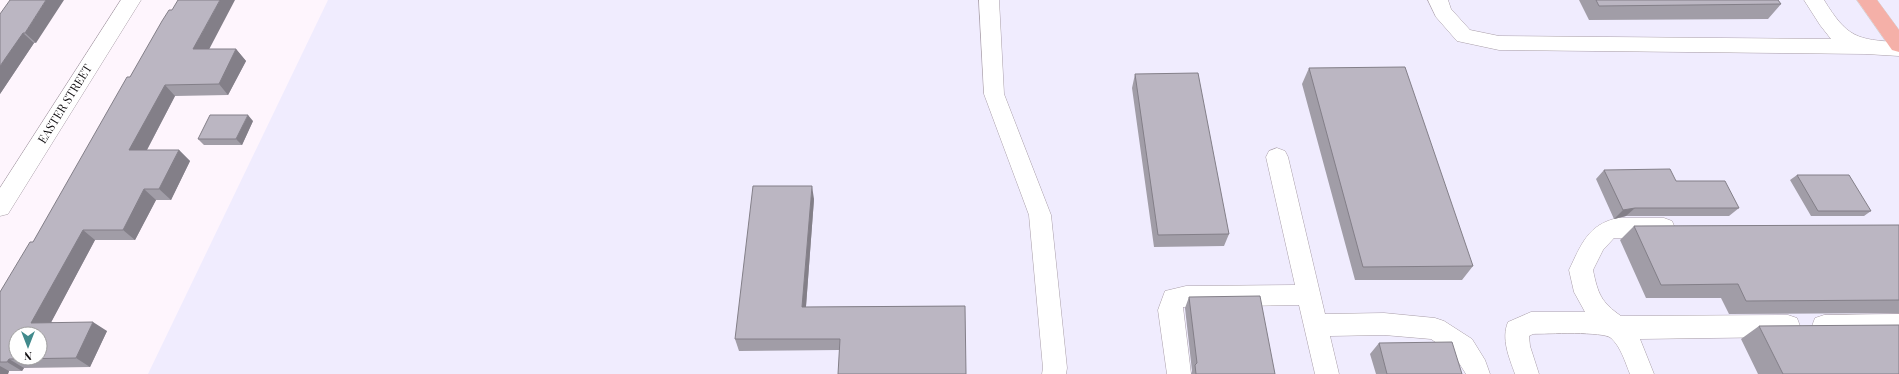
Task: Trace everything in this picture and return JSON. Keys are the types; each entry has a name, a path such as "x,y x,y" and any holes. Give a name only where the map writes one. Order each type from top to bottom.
{"main road":[{"path":"1867,0 1899,44"}],"street":[{"name":"EASTER STREET","path":"0,207 131,0"},
{"path":"988,0 994,94 1040,215 1055,368 1054,374"},
{"path":"1438,0 1442,12 1464,36 1499,43 1899,48"},
{"path":"1814,0 1827,20 1841,37 1864,47"},
{"path":"1276,157 1328,374"},
{"path":"1642,374 1628,340 1617,327 1599,314 1586,292 1581,270 1597,240 1608,230 1626,228 1682,228"},
{"path":"1179,374 1170,310 1173,298 1186,296 1309,295"},
{"path":"1526,374 1518,346 1517,330 1532,324 1596,323 1617,327 1637,328 1899,325"},
{"path":"1316,325 1384,324 1435,329 1463,347 1478,374"}],"shaded area":[{"path":"328,0 1899,0 1899,374 148,374"}],"building":[{"path":"10,0 46,0 25,33 23,33 0,66 0,14"},
{"path":"178,0 220,0 193,49 236,49 219,84 165,85 129,150 179,150 159,189 144,189 123,230 83,230 31,323 93,322 76,358 48,358 48,326 8,326 8,360 7,362 0,362 0,292 30,242 33,242 127,77 130,77 169,10 172,10"},
{"path":"1596,0 1778,0 1781,4 1599,6"},
{"path":"1405,67 1473,266 1363,267 1309,68"},
{"path":"1198,73 1229,234 1158,235 1135,74"},
{"path":"210,115 248,115 236,139 198,139"},
{"path":"1670,169 1676,181 1725,181 1739,208 1635,208 1623,210 1604,170"},
{"path":"1797,175 1849,175 1871,211 1818,211"},
{"path":"753,186 812,186 802,307 965,306 966,374 838,374 840,339 735,339"},
{"path":"1899,225 1899,300 1746,301 1738,284 1661,285 1634,226"},
{"path":"1260,296 1275,374 1196,374 1195,365 1197,363 1189,297"},
{"path":"1899,325 1899,374 1783,374 1759,326"},
{"path":"1452,342 1462,374 1387,374 1379,343"}]}
